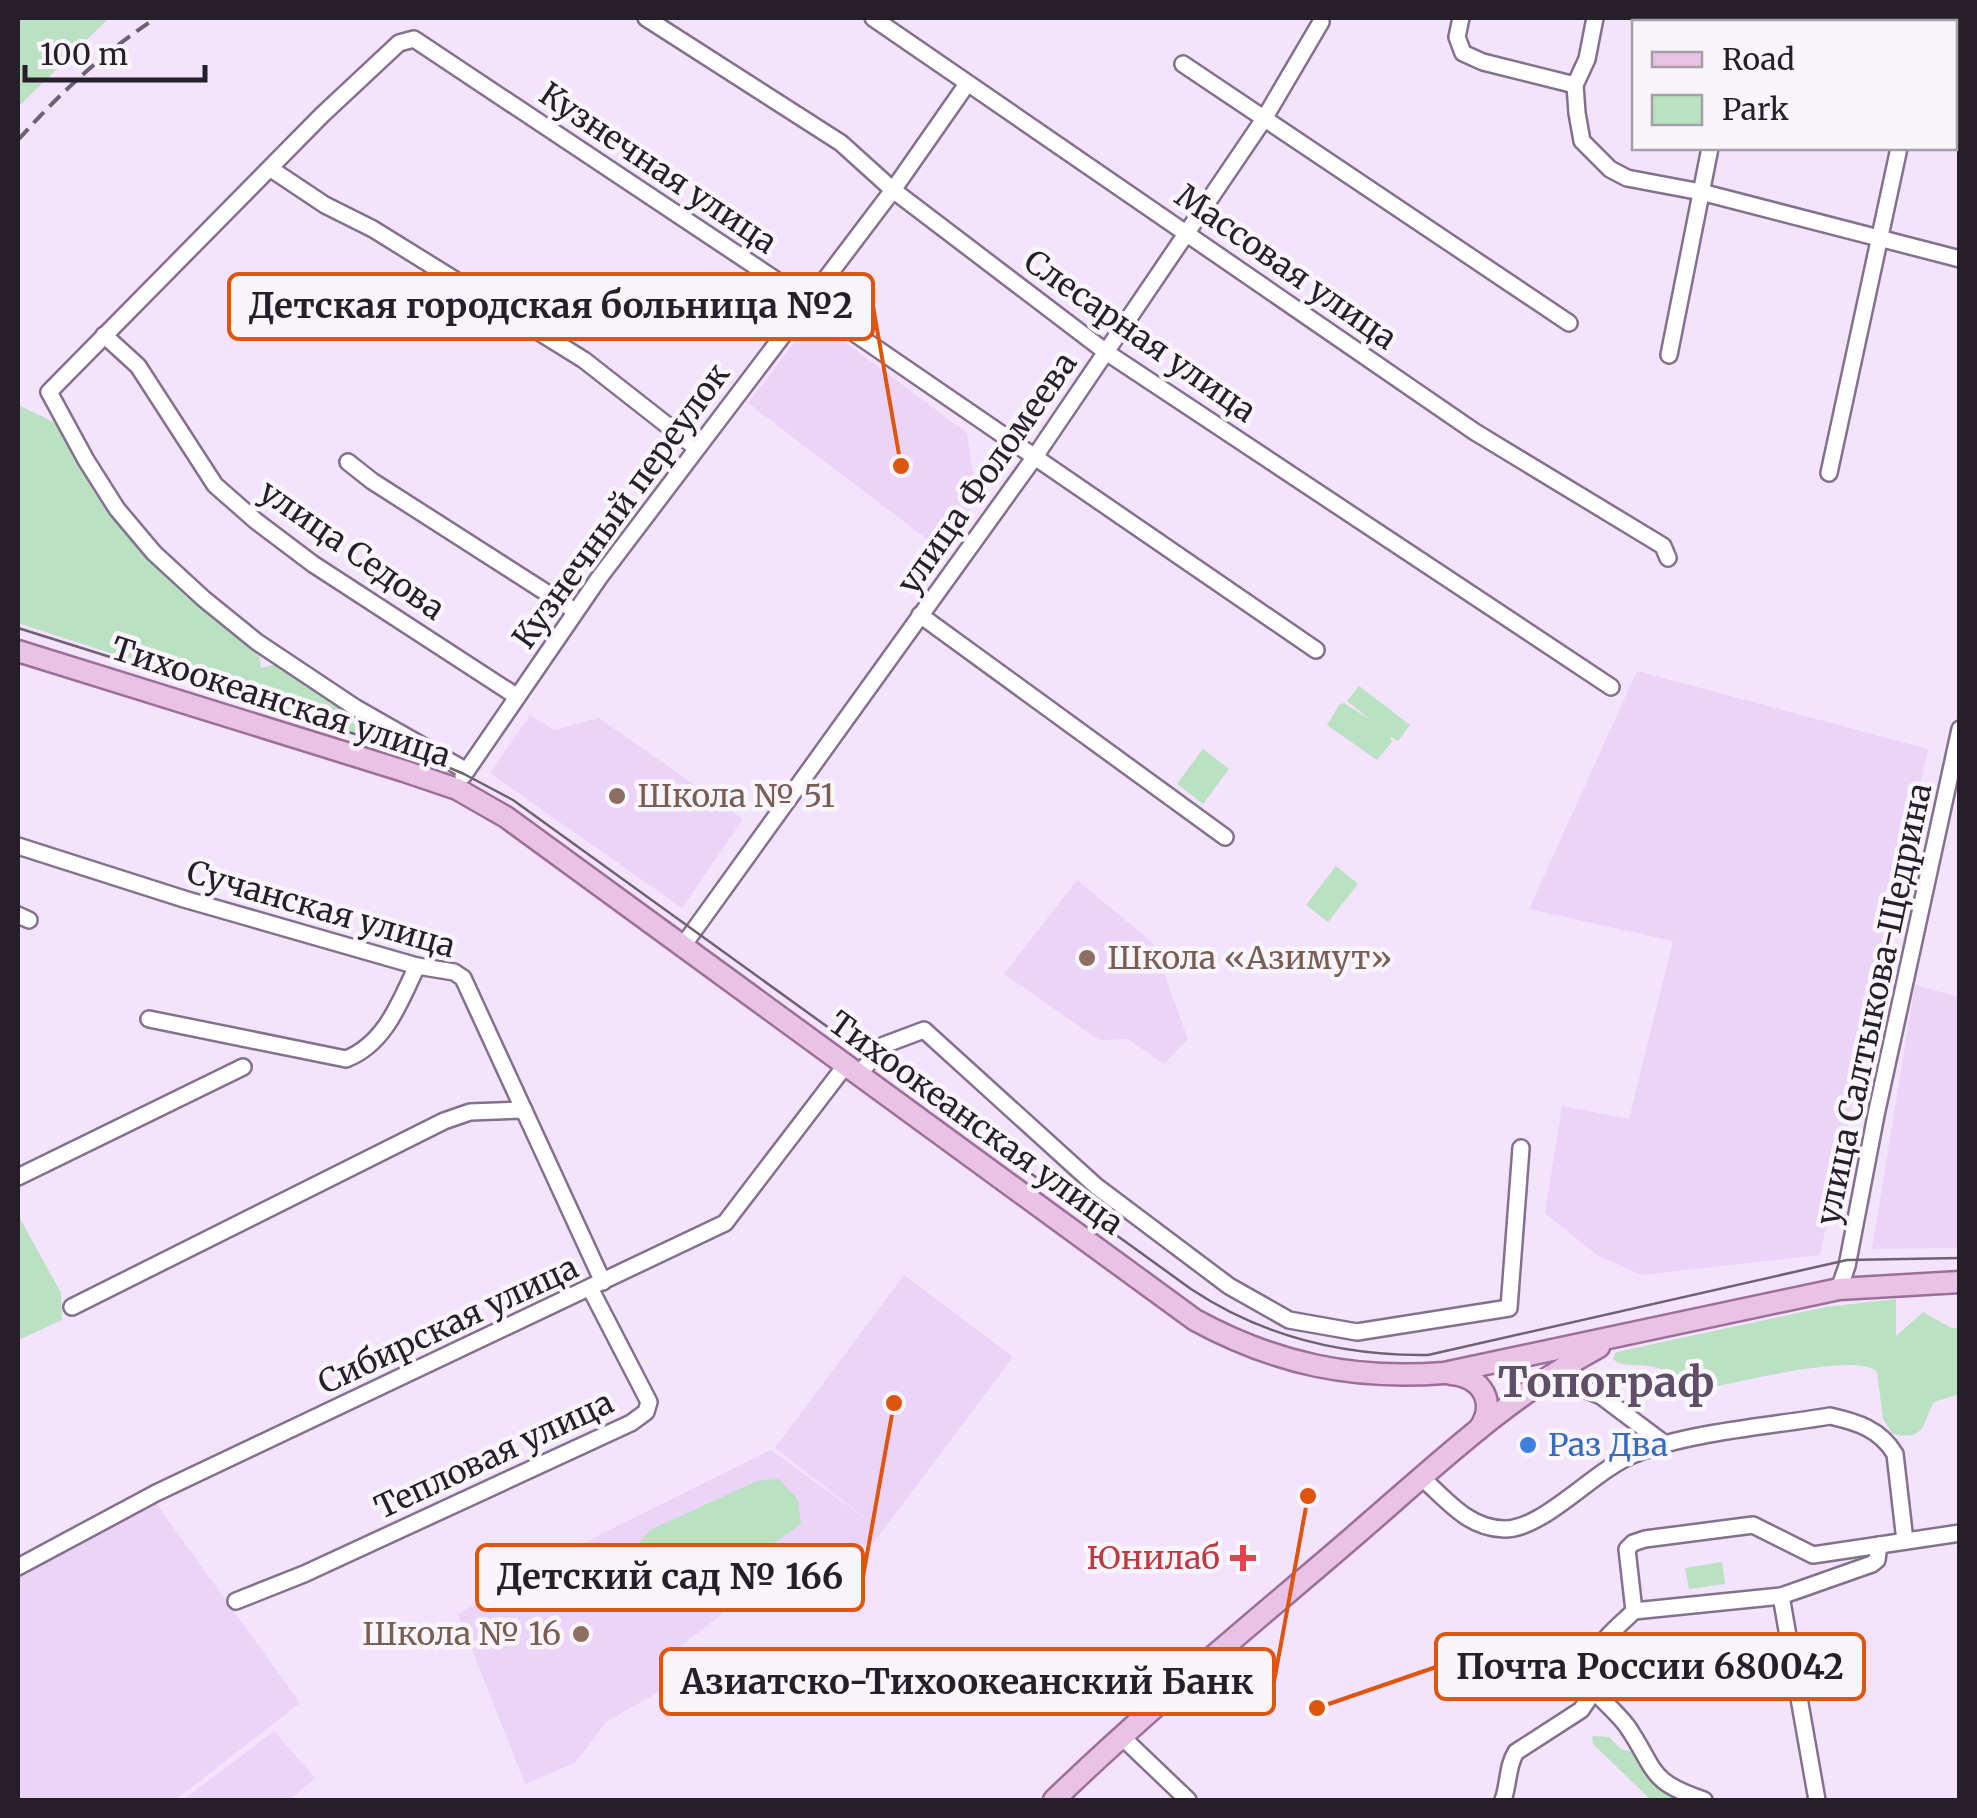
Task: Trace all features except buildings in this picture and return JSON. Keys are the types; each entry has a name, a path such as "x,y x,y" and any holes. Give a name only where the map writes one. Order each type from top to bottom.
{"main road":[{"name":"Тихоокеанская улица","path":"18,651 461,780 682,947 1195,1320 1251,1348 1309,1365 1386,1377 1444,1374 1839,1289 1960,1282"},
{"path":"1054,1800 1121,1736 1478,1431 1549,1374 1623,1334"},
{"path":"1444,1374 1466,1376 1480,1384 1489,1401 1487,1417 1478,1431"}],"street":[{"name":"Слесарная улица","path":"646,18 841,143 892,190 1106,352 1611,686"},
{"name":"Массовая улица","path":"873,18 1475,432 1663,546 1668,558"},
{"path":"1460,18 1458,46 1463,53 1483,62 1575,84"},
{"path":"1595,18 1587,59 1575,84 1577,114 1582,140 1610,170 1627,178 1701,192 1960,259"},
{"name":"улица Фоломеева","path":"682,947 1034,458 1264,119 1321,22"},
{"name":"Кузнечная улица","path":"271,169 400,43 414,39 808,302 1316,650"},
{"path":"1183,64 1568,323"},
{"name":"Кузнечный переулок","path":"461,780 575,611 892,190 966,84"},
{"path":"1670,355 1710,150"},
{"path":"1829,473 1899,150"},
{"path":"461,780 256,642 154,553 117,509 50,392 271,169 584,360 695,447"},
{"name":"улица Седова","path":"104,335 138,366 215,485 313,564 516,696"},
{"path":"348,462 575,611"},
{"path":"920,615 1226,838"},
{"name":"улица Салтыкова-Щедрина","path":"1839,1289 1960,729"},
{"name":"Сучанская улица","path":"18,846 184,899 417,966 454,972 462,978 524,1110 596,1285"},
{"path":"149,1019 346,1059 360,1054 380,1036 417,966"},
{"name":"Сибирская улица","path":"18,1567 156,1493 725,1222 852,1070 884,1045 924,1030 1096,1186 1230,1286 1289,1320 1358,1332 1510,1308 1521,1148"},
{"path":"18,1177 243,1067"},
{"path":"72,1308 444,1121 470,1112 524,1110"},
{"name":"Тепловая улица","path":"236,1602 631,1423 646,1412 649,1402 596,1285"},
{"path":"1549,1374 1601,1396 1665,1444"},
{"path":"1422,1478 1479,1526 1509,1529 1533,1522 1619,1462 1665,1444 1830,1416 1855,1421 1878,1433 1895,1454 1905,1540"},
{"path":"1634,1611 1628,1550 1633,1543 1645,1539 1753,1525 1813,1555 1960,1533"},
{"path":"1704,1800 1665,1783 1649,1768 1628,1728 1594,1691 1588,1679 1590,1660 1634,1611 1782,1596 1872,1564 1877,1560 1879,1545"},
{"path":"1782,1596 1817,1800"},
{"path":"1504,1800 1510,1762 1516,1752 1581,1710 1594,1691"},
{"path":"1121,1736 1188,1800"}],"shaded area":[{"path":"813,318 967,433 977,500 940,549 748,403"},
{"path":"1637,671 1928,749 1820,1255 1641,1275 1597,1255 1545,1213 1562,1106 1629,1119 1673,941 1529,909"},
{"name":"Школа № 51","path":"530,715 554,730 599,718 743,819 682,908 490,773"},
{"name":"Школа «Азимут»","path":"1077,880 1153,943 1188,1039 1164,1064 1128,1039 1099,1040 1004,974"},
{"path":"1915,985 1959,997 1959,1248 1872,1249"},
{"name":"Школа № 16","path":"904,1275 1013,1357 874,1542 769,1577 672,1653 669,1686 606,1722 576,1762 525,1784 458,1614 599,1535 771,1450 873,1524 775,1448"},
{"path":"155,1502 300,1703 175,1800 18,1800 18,1574"},
{"path":"274,1731 315,1778 290,1800 183,1800"}],"green space":[{"path":"24,18 109,18 18,107 18,23"},
{"path":"18,405 58,424 80,461 239,638 258,648 261,668 282,663 376,728 366,736 18,623"},
{"path":"1359,686 1410,725 1398,741 1390,736 1392,742 1377,760 1327,725 1344,703 1372,721 1347,701"},
{"path":"1203,749 1229,769 1203,804 1177,784"},
{"path":"1336,866 1358,884 1328,922 1306,905"},
{"path":"18,1215 61,1293 62,1320 18,1340"},
{"path":"1896,1299 1896,1336 1923,1312 1951,1328 1959,1328 1959,1394 1934,1402 1921,1429 1912,1435 1893,1434 1883,1419 1877,1372 1865,1366 1817,1367 1686,1393 1659,1369 1613,1359 1621,1351 1826,1307"},
{"path":"779,1479 798,1500 801,1523 772,1545 711,1575 671,1588 655,1590 638,1573 634,1549 650,1530 757,1481"},
{"path":"1722,1562 1725,1584 1689,1589 1685,1568"},
{"path":"1595,1736 1609,1737 1621,1749 1638,1754 1697,1800 1651,1800 1593,1744"}],"tram line":[{"path":"18,628 412,752 513,800 1191,1289 1218,1306 1275,1331 1365,1352 1428,1355 1847,1260 1960,1258"}],"railway":[{"path":"18,140 83,74 156,18"}],"place":[{"name":"Детская городская больница №2","path":"901,466"},
{"name":"Школа № 51","path":"617,796"},
{"name":"Школа «Азимут»","path":"1087,958"},
{"name":"Детский сад № 166","path":"894,1403"},
{"name":"Раз Два","path":"1528,1445"},
{"name":"Азиатско-Тихоокеанский Банк","path":"1308,1496"},
{"name":"Юнилаб","path":"1243,1558"},
{"name":"Школа № 16","path":"581,1634"},
{"name":"Почта России 680042","path":"1317,1708"}],"district":[{"name":"Топограф","path":"1606,1382"}]}
